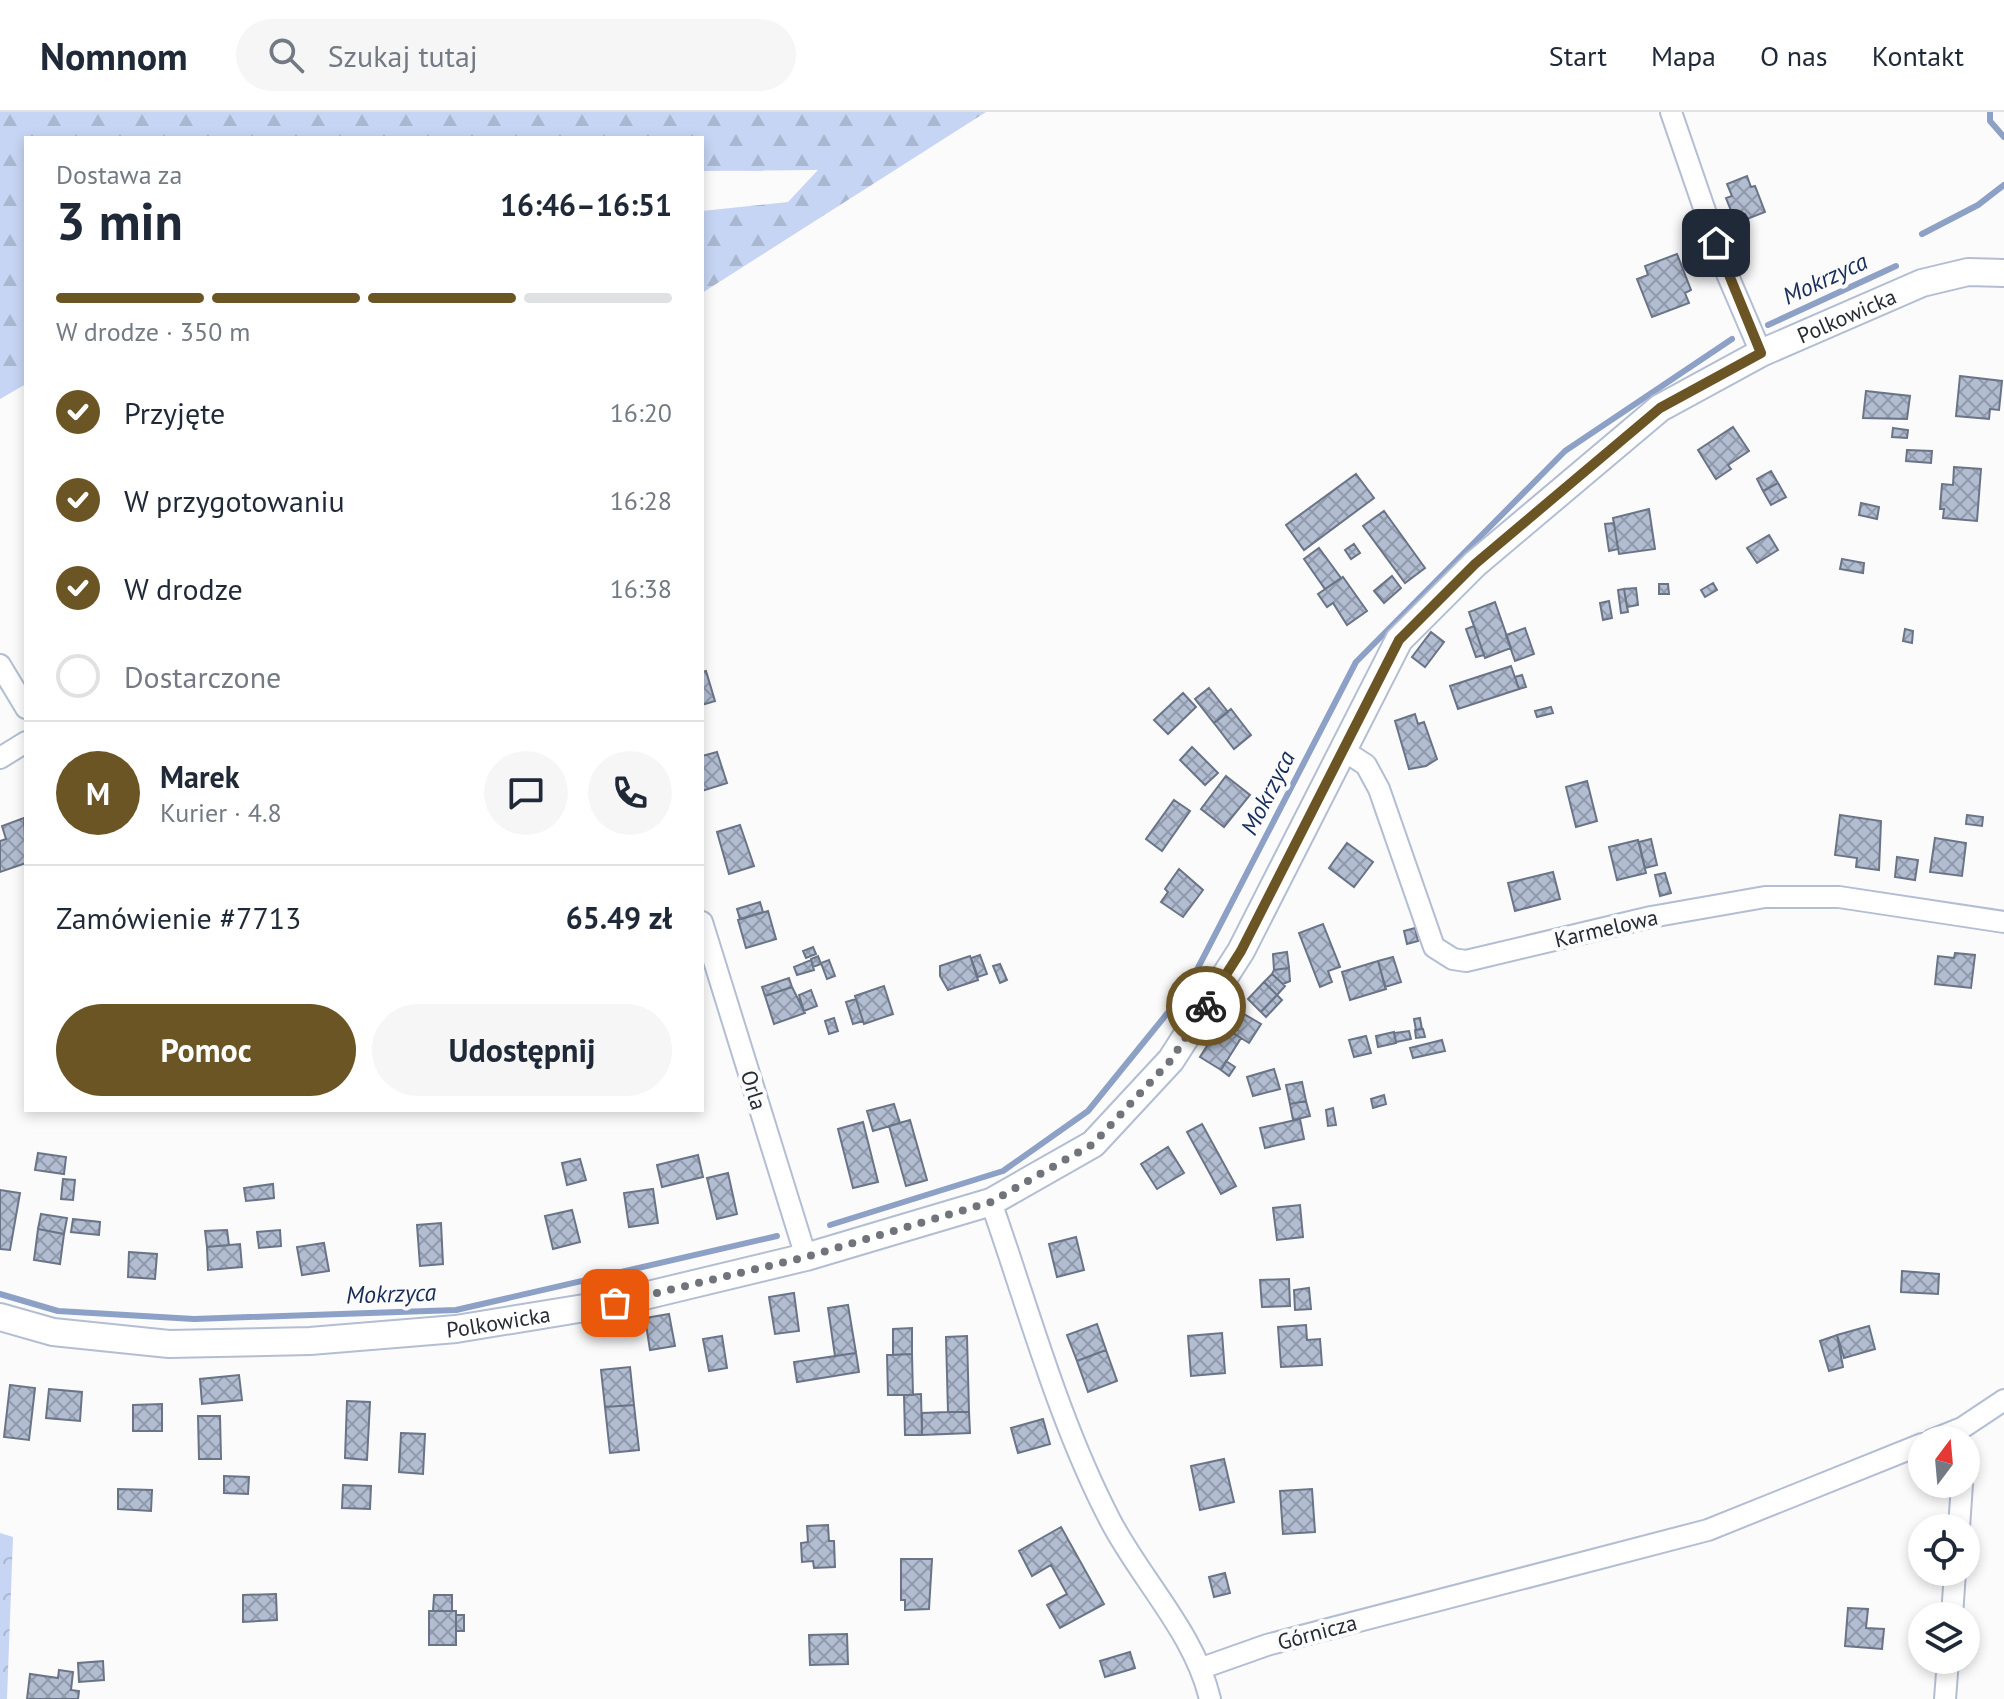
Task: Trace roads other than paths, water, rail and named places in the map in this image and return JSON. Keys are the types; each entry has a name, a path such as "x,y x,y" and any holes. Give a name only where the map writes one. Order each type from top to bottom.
{"street":[{"path":"1671,112 1725,269 1761,353"},
{"name":"Polkowicka","path":"0,1317 53,1332 169,1344 310,1341 529,1320 806,1257 991,1202 1093,1144 1171,1060 1241,951 1399,640 1475,564 1660,408 1761,353 1922,283 1968,272 2004,273"},
{"path":"0,665 24,705"},
{"path":"0,758 24,743"},
{"name":"Karmelowa","path":"1343,750 1366,765 1414,883 1434,947 1453,959 1466,961 1651,917 1765,897 1839,897 2004,922"},
{"name":"Orla","path":"704,928 806,1257"},
{"path":"991,1202 1081,1458 1111,1522 1202,1668 1210,1699"},
{"path":"1972,1426 2004,1400"},
{"name":"Górnicza","path":"1202,1668 1267,1645 1708,1530 1908,1450"},
{"path":"1945,1699 1947,1674"}],"waterway":[{"path":"1990,112 1990,121 2004,137"},
{"name":"Mokrzyca","path":"1922,234 1978,205 2004,185"},
{"name":"Mokrzyca","path":"1768,325 1896,266"},
{"name":"Mokrzyca","path":"830,1225 1003,1171 1088,1111 1187,989 1356,662 1565,451 1732,339"},
{"name":"Mokrzyca","path":"0,1294 58,1311 194,1319 456,1310 777,1236"}]}
